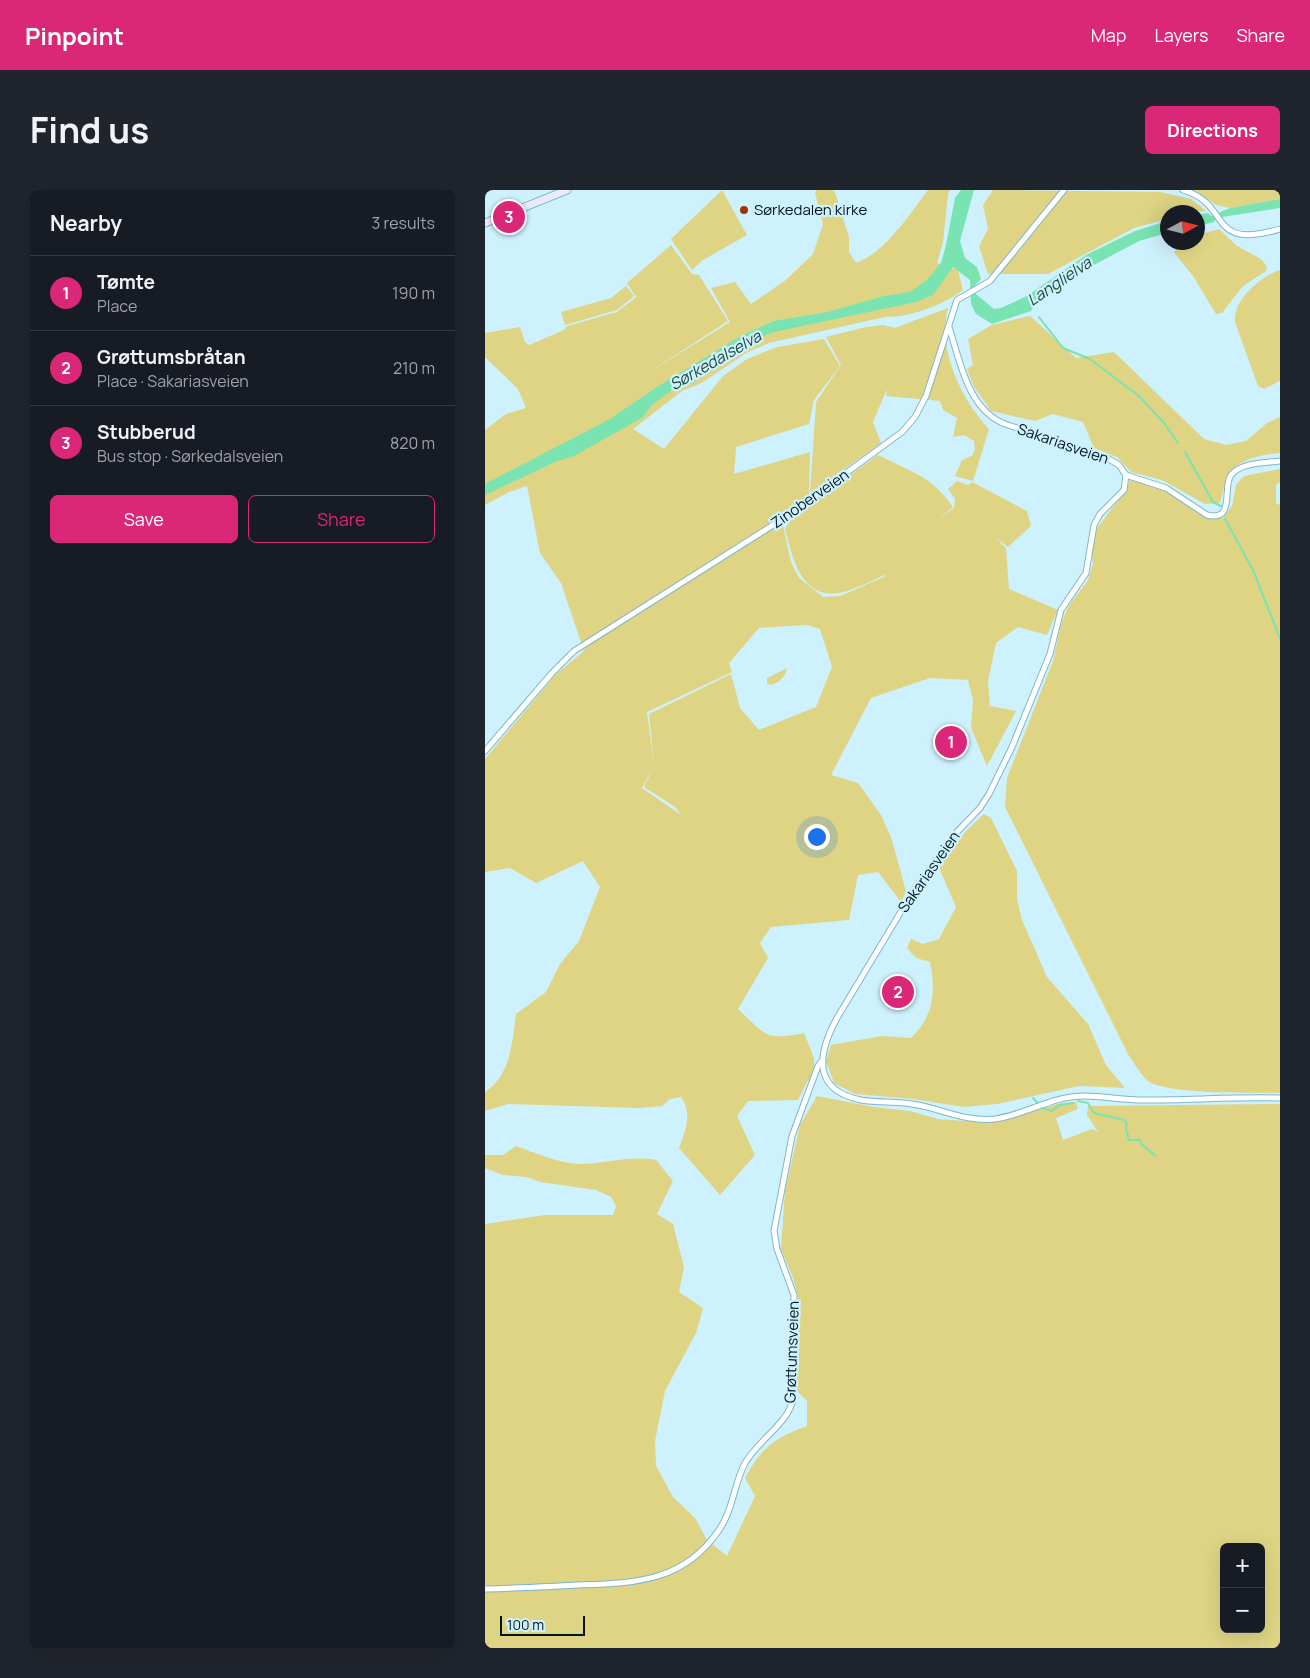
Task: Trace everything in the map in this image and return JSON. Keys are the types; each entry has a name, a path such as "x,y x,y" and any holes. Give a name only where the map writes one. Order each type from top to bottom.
{"street":[{"path":"485,223 567,190"},
{"name":"Zinoberveien","path":"485,751 551,673 574,651 789,515 896,437 915,417 926,396 949,326 954,304 960,297 990,281 1064,190"},
{"path":"1183,190 1197,196 1214,212 1226,228 1242,236 1258,235 1280,230"},
{"name":"Sakariasveien","path":"821,1062 824,1044 833,1025 914,890 957,832 980,808 989,794 1012,747 1050,654 1061,610 1086,573 1094,525 1100,514 1124,490 1126,475 1119,465 1107,458 1005,424 990,415 976,401 970,389 949,326"},
{"path":"1126,475 1162,486 1207,514 1214,516 1220,514 1226,506 1229,482 1233,473 1249,466 1280,461"},
{"path":"821,1062 831,1084 849,1097 917,1104 974,1119 1000,1118 1064,1098 1083,1096 1141,1100 1280,1098"},
{"name":"Grøttumsveien","path":"485,1589 615,1584 651,1579 684,1564 707,1544 720,1529 746,1462 763,1439 786,1414 792,1403 791,1362 794,1295 777,1250 774,1231 792,1136 817,1066 821,1062"}],"shaded area":[{"path":"722,190 747,235 703,260 692,270 671,239"},
{"path":"817,190 833,190 836,195 849,237 849,252 856,263 878,250 896,232 928,190 950,190 943,242 937,263 958,270 963,290 926,310 885,317 769,343 748,352 700,384 682,391 633,429 664,449 723,376 747,359 777,347 824,339 840,366 814,400 809,424 736,447 734,474 810,452 809,496 781,516 791,562 799,578 823,597 840,596 884,577 886,573 855,588 838,593 825,593 814,589 805,581 798,570 785,528 794,516 878,455 929,481 937,488 953,507 937,520 954,508 955,499 948,489 957,481 968,485 972,482 1027,511 1031,526 1008,547 995,537 1006,548 1009,589 1058,610 1047,635 1018,627 996,643 988,681 990,706 1016,711 987,766 971,728 973,700 968,680 930,678 871,698 831,775 858,783 881,815 891,837 906,891 901,902 878,872 858,875 849,920 771,927 760,943 768,958 738,1009 767,1034 781,1036 804,1033 814,1058 814,1074 807,1082 798,1100 748,1101 737,1116 755,1155 720,1195 679,1148 687,1122 687,1109 681,1097 670,1099 662,1106 639,1108 508,1104 485,1111 485,1092 500,1077 509,1057 516,1014 546,992 560,964 579,941 600,887 583,861 536,883 510,868 485,872 485,759 555,675 584,651 561,583 540,553 527,486 509,492 485,505 485,430 506,414 526,408 518,389 485,357 485,333 520,327 525,342 529,345 564,330 567,326 617,312 636,297 627,283 671,245 692,274 699,275 728,321 643,376 730,322 711,288 735,282 751,304 786,280 813,254 823,224 815,193","holes":["807,625 820,629 832,667 816,707 759,730 740,708 731,674 649,714 654,764 647,712 732,672 729,663 759,628","653,768 644,787 675,807 681,815 642,788"]},
{"path":"993,190 1161,192 1191,199 1198,205 1160,205 1160,221 1134,228 1048,274 988,274 979,246 988,229 983,205"},
{"path":"1195,190 1280,190 1280,199 1230,208 1216,205"},
{"path":"1219,229 1237,246 1261,259 1267,267 1266,271 1243,286 1222,313 1216,314 1193,276 1174,252 1175,250 1205,250 1205,233"},
{"path":"1280,270 1280,381 1264,389 1258,386 1235,322 1235,314 1249,290 1272,273"},
{"path":"626,286 634,296 617,310 565,325 561,312 611,298"},
{"path":"948,308 945,324 946,340 954,373 969,403 989,429 973,481 955,476 962,460 972,456 975,449 974,441 964,435 953,437 957,418 943,410 940,401 886,396 887,389 873,422 881,443 810,493 816,402 841,365 826,337 866,327 883,325 895,328"},
{"path":"1030,316 1076,358 1114,352 1204,439 1226,445 1246,441 1267,423 1280,417 1280,453 1259,456 1233,468 1227,476 1220,503 1205,504 1162,480 1131,472 1117,457 1094,448 1083,422 1053,414 1035,421 991,411 974,387 967,369 973,365 968,339 992,325"},
{"path":"1280,469 1280,482 1276,485 1276,503 1280,505 1280,1093 1232,1093 1164,1087 1148,1081 1129,1056 1005,807 1007,778 1053,661 1061,624 1068,607 1088,580 1093,564 1091,548 1094,532 1127,489 1130,479 1167,491 1214,519 1223,518 1232,506 1236,485 1244,476"},
{"path":"787,668 785,675 780,681 770,685 767,684 767,678"},
{"path":"984,814 991,818 1017,871 1017,899 1022,920 1047,977 1088,1024 1106,1065 1125,1088 1079,1086 997,1104 964,1107 913,1099 855,1094 834,1083 826,1061 831,1045 882,1036 911,1038 925,1021 933,993 930,962 916,958 907,948 911,939 923,944 939,939 956,907 939,868 966,831"},
{"path":"817,1096 874,1107 910,1111 938,1119 988,1123 1057,1104 1076,1102 1078,1109 1056,1118 1063,1140 1092,1129 1098,1132 1087,1115 1088,1106 1280,1104 1280,1648 485,1648 485,1224 545,1215 613,1215 616,1206 611,1197 596,1190 540,1182 527,1177 503,1175 485,1168 485,1155 503,1155 516,1146 563,1162 579,1164 627,1159 656,1160 673,1181 657,1214 673,1224 684,1267 679,1292 703,1308 696,1333 665,1391 655,1441 656,1466 673,1497 695,1518 707,1540 727,1556 755,1496 745,1478 751,1467 770,1445 785,1435 807,1426 807,1401 795,1389 799,1300 793,1278 781,1249 785,1191 800,1125"}],"water":[{"path":"961,190 974,190 960,241 965,258 977,267 981,279 975,285 976,294 994,309 1001,308 1027,296 1086,255 1135,231 1160,223 1160,235 1139,241 1075,275 1036,303 1031,311 992,324 976,314 971,304 970,280 953,267 933,295 916,302 774,332 745,343 693,383 676,387 653,404 642,418 572,457 557,461 485,495 485,484 610,419 657,387 741,336 774,321 828,312 884,296 910,292 927,280 941,263 955,198"},
{"path":"1280,199 1280,208 1222,217 1205,224 1205,214 1208,213 1211,216 1230,208"}],"waterway":[{"path":"1039,317 1063,348 1090,359 1140,397 1164,423 1178,443"},
{"path":"1185,452 1213,502 1221,506"},
{"path":"1225,519 1254,572 1280,639"},
{"path":"1033,1098 1038,1103"},
{"path":"1078,1101 1088,1103 1094,1113 1124,1120 1127,1124 1129,1140 1140,1140 1141,1144 1156,1156"},
{"path":"1042,1108 1052,1111 1059,1105 1073,1103"}],"place":[{"name":"Sørkedalen kirke","path":"744,210"},
{"name":"Stubberud","path":"509,217"},
{"name":"Tømte","path":"951,742"},
{"name":"Grøttumsbråtan","path":"898,992"}],"water label":[{"name":"Langlielva","path":"1059,281"},
{"name":"Sørkedalselva","path":"715,360"}]}
